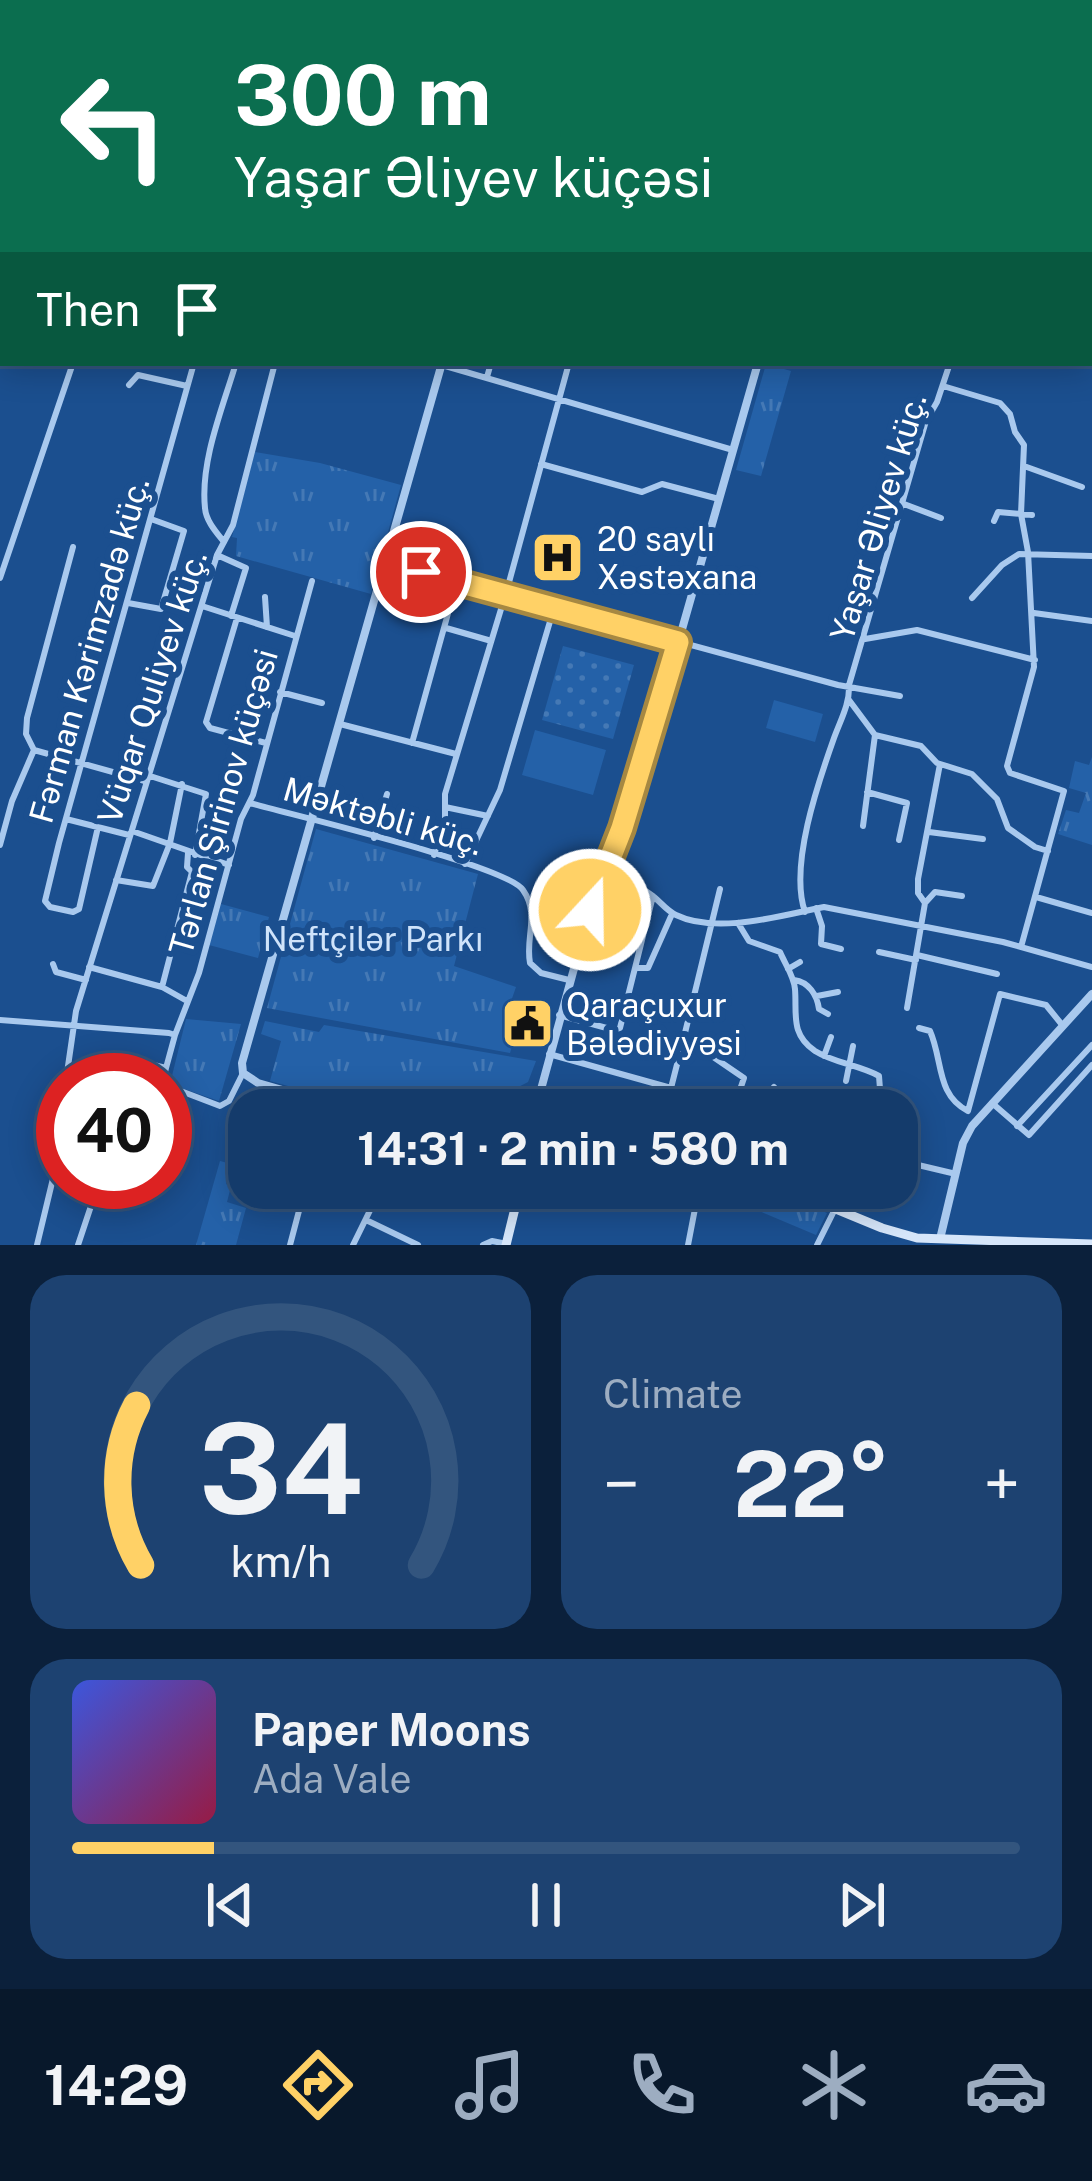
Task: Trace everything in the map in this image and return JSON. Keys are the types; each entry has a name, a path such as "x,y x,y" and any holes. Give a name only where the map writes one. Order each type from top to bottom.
{"main road":[{"path":"507,1245 515,1209"},
{"path":"835,1209 940,1243 1087,1244"}],"street":[{"path":"0,578 72,366"},
{"name":"Fərman Kərimzadə küç.","path":"98,827 79,909 50,907 45,901 66,819 193,366"},
{"path":"224,542 207,518 205,504 212,452 235,366"},
{"name":"Vüqar Quliyev küç.","path":"75,1025 146,778 217,555 232,524 273,366"},
{"path":"192,1094 220,1106 229,1101 243,1073 256,1010 439,366"},
{"path":"447,366 733,450"},
{"path":"487,377 490,366"},
{"path":"434,855 445,794 568,366"},
{"path":"541,1089 569,980 622,828 757,366"},
{"name":"Yaşar Əliyev küç.","path":"805,912 804,847 818,784 848,700 926,421 949,366"},
{"path":"129,385 138,374 187,386"},
{"path":"943,386 1000,403 1022,441 1022,514 1035,660 1007,766 1010,773 1064,791 1021,947"},
{"path":"541,464 642,492 662,484 719,500"},
{"path":"1024,466 1082,487"},
{"path":"904,504 941,518"},
{"path":"994,521 998,512 1032,515"},
{"path":"128,603 161,609 184,530 152,519"},
{"path":"73,548 26,734 34,750 182,784 208,796 187,867 192,872 162,986"},
{"path":"972,598 1010,558 1028,552 1092,556"},
{"path":"217,555 246,568 206,722 210,728 266,743"},
{"path":"386,562 678,642 900,696"},
{"name":"Tərlan Şirinov küçəsi","path":"170,1053 250,802 312,581"},
{"path":"412,742 457,581"},
{"path":"265,597 267,627"},
{"path":"202,606 296,636"},
{"path":"465,864 500,790 554,608"},
{"path":"1034,613 1092,621"},
{"path":"446,628 489,640"},
{"path":"866,639 917,630 1035,660"},
{"path":"280,692 322,703"},
{"path":"848,700 875,735 926,748 940,764 972,775 998,800 1008,828 1048,851"},
{"path":"340,724 456,754"},
{"path":"863,826 875,735"},
{"path":"0,845 34,750"},
{"path":"925,903 917,887 940,764"},
{"path":"116,880 153,886 170,843 182,784"},
{"path":"867,792 907,802 898,840"},
{"path":"374,838 387,794"},
{"path":"0,799 12,801"},
{"name":"Məktəbli küç.","path":"250,802 465,864 521,887 532,914 530,963 541,973 569,980"},
{"path":"445,807 488,816"},
{"path":"66,819 170,843 229,865"},
{"path":"929,832 983,839"},
{"path":"603,875 653,896 672,914 711,923 816,908 858,911 1092,968"},
{"path":"549,1054 671,1088 720,889"},
{"path":"907,1008 925,903 934,892 962,896"},
{"path":"560,1015 618,1029 653,896"},
{"path":"1036,897 1092,913"},
{"path":"816,908 821,944 841,949"},
{"path":"635,968 648,968 672,914"},
{"path":"738,922 749,941 777,950 788,969 794,980 796,1029 809,1046 880,1076 880,1089"},
{"path":"879,952 997,974"},
{"path":"788,969 800,962"},
{"path":"53,964 56,972 86,980"},
{"path":"89,967 162,986 188,1001"},
{"path":"794,980 807,984 817,996 819,1009 828,1014"},
{"path":"817,996 838,992"},
{"path":"968,1112 1000,994 1046,1005 1063,1026"},
{"path":"940,1243 963,1143 976,1121 1092,994"},
{"path":"1083,1003 1092,1011"},
{"path":"0,1020 175,1035"},
{"path":"70,1053 75,1025"},
{"path":"919,1028 930,1031 954,1104 976,1121"},
{"path":"684,1037 742,1076 741,1089"},
{"path":"824,1056 831,1037"},
{"path":"1017,1126 1092,1045"},
{"path":"846,1081 853,1046"},
{"path":"992,1103 1026,1134 1033,1133 1092,1066"},
{"path":"243,1073 276,1089"},
{"path":"918,1165 956,1174"},
{"path":"37,1245 46,1209"},
{"path":"78,1245 90,1209"},
{"path":"290,1245 299,1209"},
{"path":"353,1245 371,1209"},
{"path":"688,1245 695,1209"},
{"path":"818,1245 835,1209"},
{"path":"366,1220 418,1245"},
{"path":"483,1245 488,1241 507,1245"}],"green space":[{"path":"765,366 791,371 761,476 736,470"},
{"path":"255,452 320,463 401,485 371,594 236,556 237,538 232,537"},
{"path":"563,646 634,665 613,739 542,720"},
{"path":"774,700 823,714 815,742 766,728"},
{"path":"535,730 606,750 593,795 522,775"},
{"path":"1092,757 1092,845 1058,834 1066,810 1079,813 1086,793 1069,788 1075,761 1089,765"},
{"name":"Neftçilər Parkı","path":"316,829 478,874 454,966 516,987 509,1007 522,1012 510,1053 267,1008"},
{"path":"543,884 582,893 573,929 535,919"},
{"path":"221,904 269,917 258,958 209,945"},
{"path":"186,1019 241,1024 219,1101 192,1092 192,1053 178,1053"},
{"path":"265,1021 319,1032 324,1025 536,1061 528,1082 514,1089 299,1089 270,1081 281,1041 261,1034"},
{"path":"220,1161 228,1163 228,1209 246,1209 236,1245 196,1245"},
{"path":"755,1209 827,1213 816,1235"}],"place":[{"name":"20 saylı Xəstəxana","path":"558,558"},
{"name":"Qaraçuxur Bələdiyyəsi","path":"527,1024"}],"route":[{"path":"421,572 678,642 622,828 590,910"}]}
